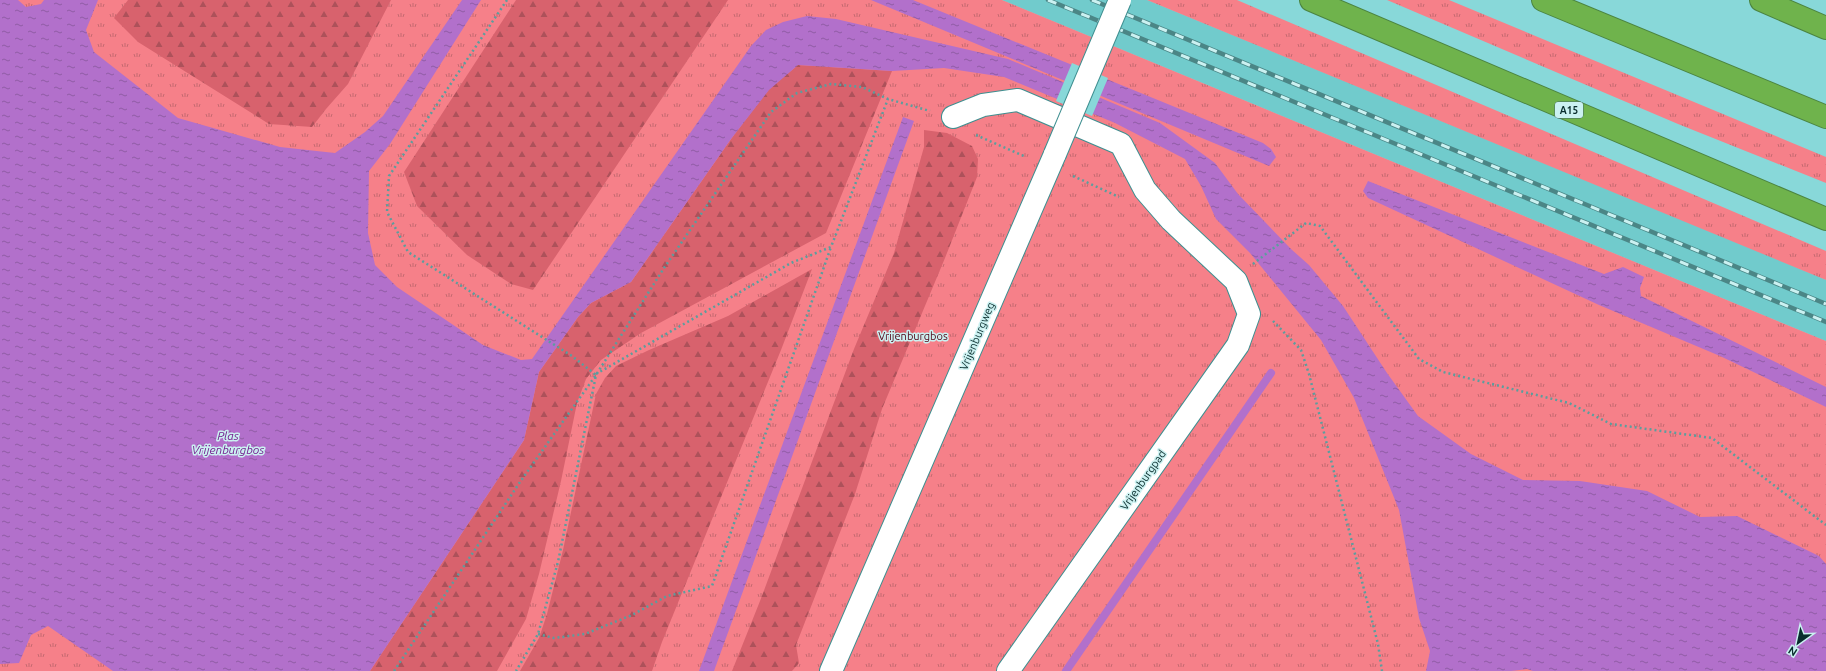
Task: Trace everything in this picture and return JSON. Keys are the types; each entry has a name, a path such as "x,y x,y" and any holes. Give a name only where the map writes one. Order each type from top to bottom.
{"highway":[{"name":"A15","path":"1312,0 1826,219"},
{"path":"1543,0 1826,117"},
{"path":"1761,0 1826,28"}],"street":[{"name":"Vrijenburgweg","path":"832,671 1056,154 1120,0"},
{"path":"954,117 983,105 1018,100 1121,144 1145,190 1171,220 1236,282"},
{"name":"Vrijenburgpad","path":"1008,671 1238,345 1249,314 1236,282"}],"path":[{"path":"507,0 389,176 387,212 408,252 534,331 572,356 596,375"},
{"path":"394,671 520,482 596,375 664,268 771,112 798,93 831,84 862,88 888,99 954,117 967,131 1027,157"},
{"path":"538,634 554,638 585,634 632,615 667,596 712,586 831,247 888,99"},
{"path":"1071,175 1123,198"},
{"path":"1236,282 1253,264 1306,223 1320,226 1419,359 1443,372 1569,403 1611,424 1712,438 1826,525"},
{"path":"516,671 538,634 558,562 596,375 792,263 831,247"},
{"path":"1268,316 1300,350 1309,374 1378,644 1382,671"}],"shaded area":[{"path":"1002,0 1147,0 1753,249 1826,280 1826,341"}],"green space":[{"name":"Vrijenburgbos","path":"0,0 1002,0 1826,341 1826,671 0,671"},
{"path":"128,0 391,0 348,84 312,127 269,124 138,42 114,18"},
{"path":"516,0 728,0 533,290 511,284 467,255 417,206 404,172"},
{"path":"1147,0 1237,0 1826,251 1826,280"},
{"path":"1387,0 1449,0 1826,157 1826,183 1678,124"},
{"path":"798,65 892,71 826,233 641,333 601,360 586,379 577,403 561,481 539,574 526,619 497,671 370,671 524,440 539,372 578,317 591,303 631,282 731,139 769,89"},
{"path":"924,130 947,133 972,146 978,159 977,177 882,409 855,494 796,645 799,663 792,671 732,671 760,601 854,349 894,253 924,147"},
{"path":"812,269 781,350 662,642 652,671 520,671 539,638 547,614 563,550 596,394 605,378 616,366 728,316"}],"water":[{"name":"Plas Vrijenburgbos","path":"0,0 18,0 26,7 41,4 44,0 98,0 86,30 94,52 178,118 280,147 335,153 365,132 383,116 462,0 481,0 390,144 369,171 368,233 375,265 397,287 483,345 521,360 532,359 751,46 766,30 783,22 807,16 836,19 1008,59 1160,123 1215,163 1238,194 1291,249 1309,265 1343,306 1387,373 1418,416 1471,454 1523,480 1580,481 1647,491 1700,517 1737,516 1819,556 1826,564 1826,671 1533,671 1527,669 1511,671 1426,671 1430,651 1419,618 1399,510 1354,398 1321,340 1250,253 1216,219 1201,186 1185,159 1115,123 1004,77 944,68 892,71 798,65 769,90 731,139 631,282 591,303 578,317 539,372 524,440 370,671 113,671 48,626 31,635 19,663 0,664"},
{"path":"871,0 913,0 1263,143 1271,149 1276,157 1269,166"},
{"path":"903,117 914,121 714,671 699,671"},
{"path":"1368,181 1604,274 1623,267 1644,277 1640,288 1641,296 1826,387 1826,407 1720,356 1599,305 1368,198 1363,191"}],"pier":[{"path":"1072,63 1108,78 1092,116 1056,101"}],"waterway":[{"path":"1066,671 1271,373"}],"railway":[{"path":"1048,0 1826,322"},
{"path":"1092,0 1826,304"}]}
